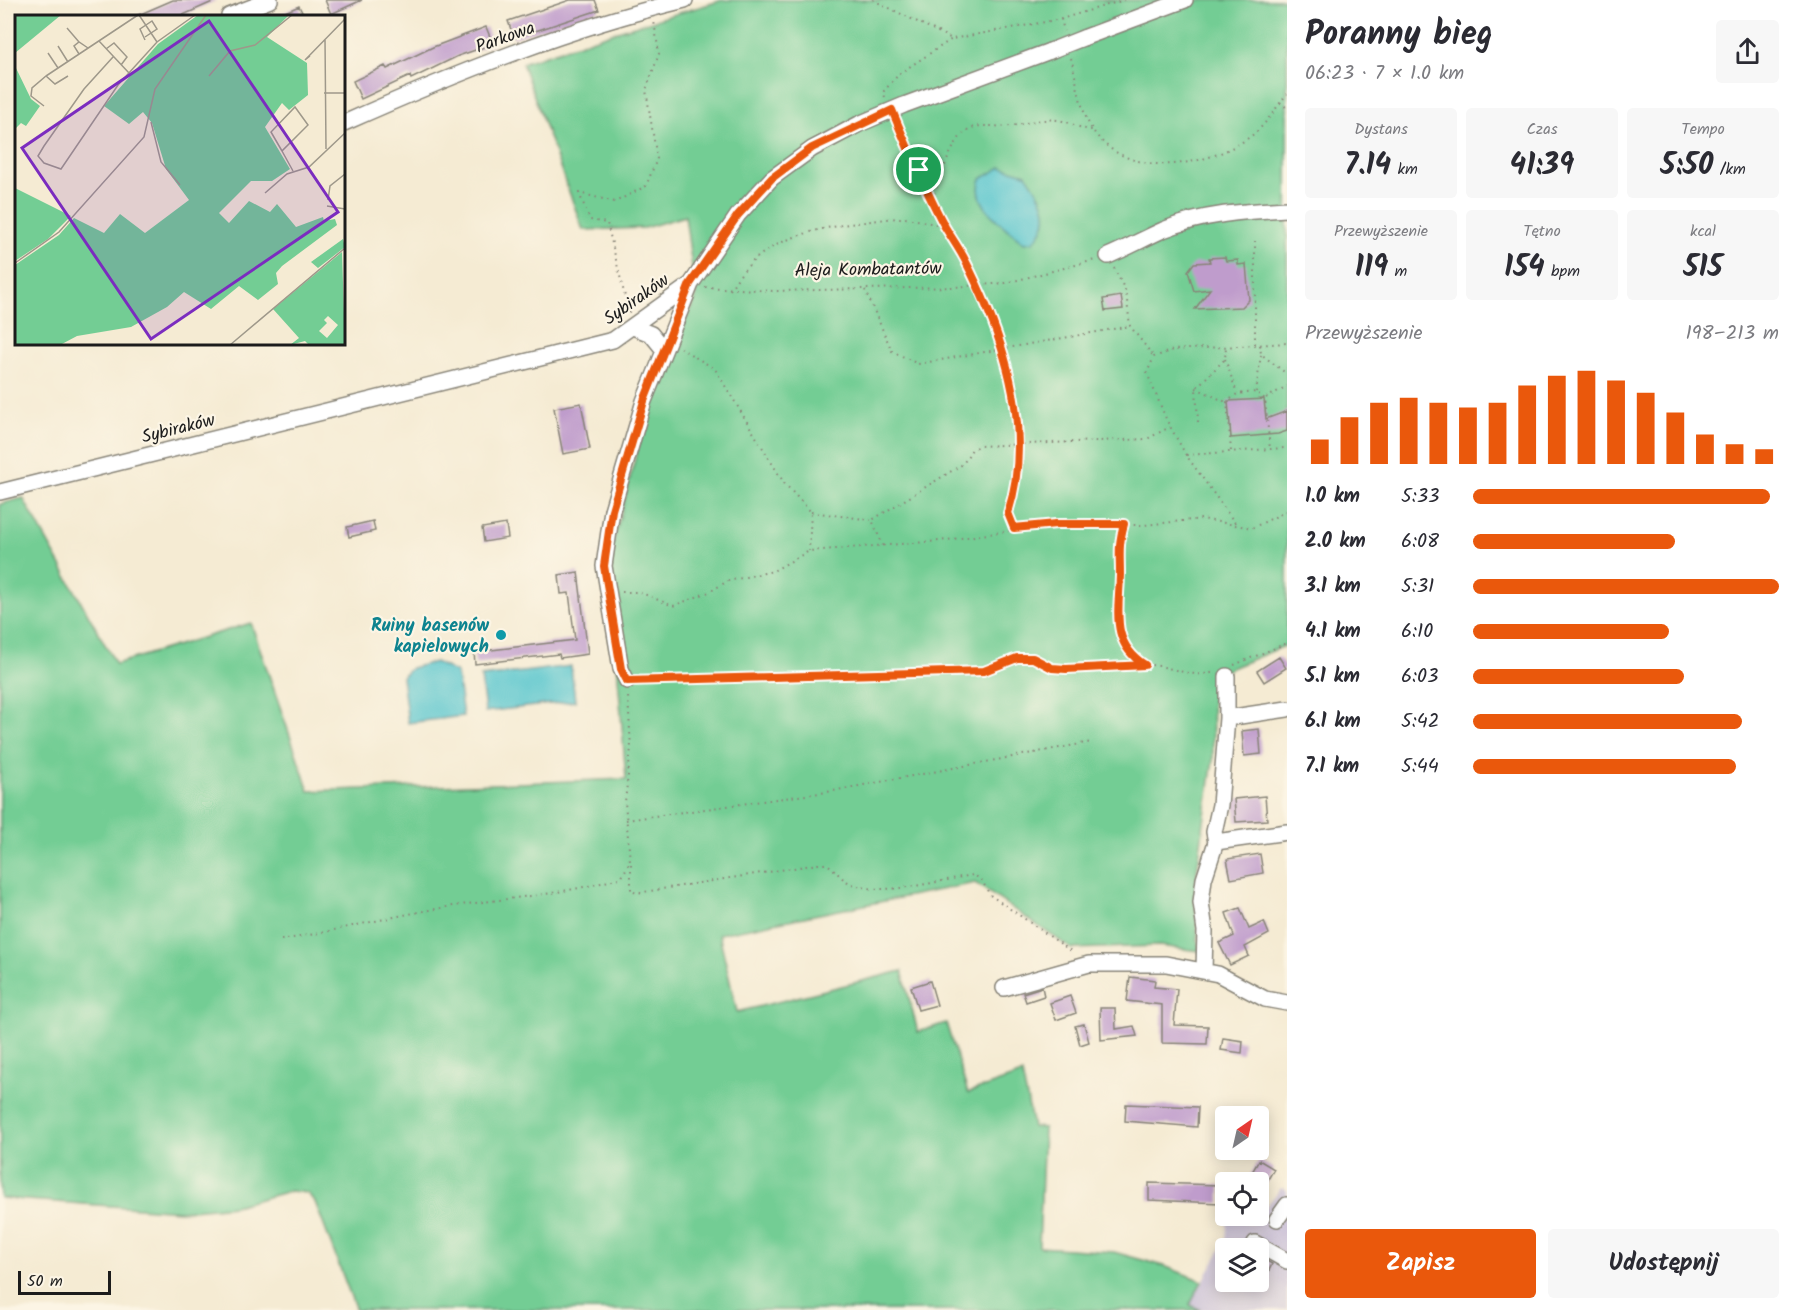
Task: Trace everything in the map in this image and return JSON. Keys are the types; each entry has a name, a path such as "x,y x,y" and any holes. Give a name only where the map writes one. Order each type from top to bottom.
{"street":[{"path":"232,15 270,0"},
{"name":"Parkowa","path":"345,123 420,89 533,46 652,8 685,0"},
{"name":"Sybiraków","path":"0,492 612,340 690,284 738,215 772,178 812,148 892,110 1185,0"},
{"path":"1108,256 1164,230 1194,220 1244,212 1287,209"},
{"path":"627,681 621,669 604,566 612,510 644,401 690,284"},
{"path":"633,327 651,334 665,346"},
{"path":"1204,971 1205,931 1201,902 1203,879 1216,842 1214,832 1220,805 1227,718 1228,671"},
{"path":"1227,718 1287,709"},
{"path":"1216,842 1287,832"},
{"path":"1004,988 1089,964 1166,964 1228,978 1265,999 1287,1003"},
{"path":"1277,1219 1287,1205"},
{"path":"1269,1251 1287,1261"}],"path":[{"path":"873,0 952,39"},
{"path":"1014,528 1008,513 1015,489 1018,444 1010,372 977,285 945,226 883,92 900,74 952,39 1061,19 1124,0"},
{"path":"633,327 607,223 590,220 579,193 615,202 646,186 657,159 645,90 659,54 652,8"},
{"path":"1061,19 1065,34"},
{"path":"1068,49 1092,130 1102,142 1132,160 1148,163 1212,158 1256,132 1287,94"},
{"path":"1280,102 1287,108"},
{"path":"932,199 956,144 968,130 982,126 1012,126 1046,119 1060,120 1081,129 1092,130"},
{"path":"730,290 754,259 774,244 797,234 866,222 906,218 945,226"},
{"path":"1255,241 1255,344"},
{"path":"1108,256 1126,292 1130,326 1154,357"},
{"name":"Aleja Kombatantów","path":"690,284 730,290 865,290 977,285 1006,283 1108,256"},
{"path":"865,290 891,351 918,364 1130,326"},
{"path":"1235,524 1186,455 1170,427 1147,373 1154,357 1173,350 1287,343"},
{"path":"1256,392 1260,345"},
{"path":"665,346 694,355 715,369 784,483 811,512 872,520 963,464 972,449 979,446 1147,439 1170,427"},
{"path":"1226,346 1225,359 1237,394"},
{"path":"1261,354 1287,374"},
{"path":"1198,422 1196,388 1225,359"},
{"path":"1265,399 1287,386"},
{"path":"1196,388 1227,402"},
{"path":"1227,402 1237,394 1256,392 1265,399 1270,449"},
{"path":"1227,402 1231,451"},
{"path":"1186,455 1284,448"},
{"path":"608,594 639,592 674,606 709,592 728,581 773,571 809,551 940,541 1014,528 1056,524 1124,524 1202,519 1252,528 1287,511"},
{"path":"809,551 811,512"},
{"path":"872,520 883,546"},
{"path":"1124,524 1118,546 1120,574 1117,616 1120,634 1130,656 1145,665"},
{"path":"1089,964 990,895 981,879 972,875 906,888 892,888 849,883 827,864 818,864 637,893 631,891 625,802 631,748 627,681 984,671 1017,658 1033,658 1052,668 1145,665 1195,675 1228,671 1287,644"},
{"path":"627,820 827,792 1091,742"},
{"path":"281,940 350,929 405,914 591,887 622,877 630,861"}],"shaded area":[{"path":"1281,1188 1287,1190 1287,1310 1201,1310 1190,1305 1215,1260 1215,1292 1269,1292 1269,1238 1226,1238 1227,1226 1269,1226 1269,1203"}],"green space":[{"path":"723,0 1287,0 1287,645 1212,676 1213,760 1195,900 1199,951 1159,946 1072,949 975,883 719,934 737,1012 902,971 918,1032 946,1023 968,1093 1022,1074 1033,1127 1044,1128 1039,1247 1114,1252 1164,1266 1202,1281 1190,1305 1201,1310 356,1310 315,1202 307,1193 290,1191 234,1206 181,1211 0,1198 0,504 23,498 116,664 251,623 309,791 626,779 609,559 643,428 662,371 696,297 685,216 644,228 583,230 522,63 621,30"}],"water":[{"path":"1001,167 1026,174 1041,199 1044,207 1044,224 1033,242 1024,243 1001,224 981,199 979,189 981,179"},
{"path":"435,662 457,673 463,716 408,723 402,677 411,668"},
{"path":"571,666 575,701 485,712 481,677"}],"building":[{"path":"173,0 217,0 183,15 138,15"},
{"path":"325,0 362,0 331,14"},
{"path":"570,0 595,0 599,10 514,38 508,21"},
{"path":"299,6 304,15 278,15"},
{"path":"486,27 493,44 458,56 411,79 410,76 361,99 353,81 385,66 387,69 433,47"},
{"path":"1225,257 1226,261 1238,260 1238,265 1246,264 1249,300 1242,307 1195,309 1210,289 1194,291 1188,271 1194,263 1210,262 1209,258"},
{"path":"1121,296 1123,309 1105,311 1103,299"},
{"path":"1264,399 1266,419 1287,411 1287,431 1278,434 1231,438 1228,401"},
{"path":"581,403 590,449 563,454 554,408"},
{"path":"373,521 375,531 349,537 347,527"},
{"path":"506,524 508,538 484,542 482,528"},
{"path":"578,572 588,654 560,658 559,654 475,664 474,652 575,640 569,593 561,594 559,575"},
{"path":"1279,657 1286,668 1264,682 1257,671"},
{"path":"1259,729 1261,754 1244,756 1242,731"},
{"path":"1265,796 1267,820 1236,822 1234,799"},
{"path":"1260,854 1263,873 1231,879 1227,859"},
{"path":"1240,908 1249,929 1264,922 1269,934 1245,947 1249,956 1230,965 1219,943 1234,936 1226,913"},
{"path":"1130,977 1155,980 1154,987 1177,989 1174,1025 1208,1026 1207,1044 1162,1043 1162,1005 1127,1001"},
{"path":"930,981 937,1005 918,1010 911,987"},
{"path":"1042,987 1044,996 1026,1002 1023,993"},
{"path":"1070,996 1076,1013 1056,1020 1050,1003"},
{"path":"1100,1008 1115,1008 1116,1029 1134,1026 1137,1036 1101,1040"},
{"path":"1084,1024 1089,1042 1080,1045 1075,1026"},
{"path":"1223,1038 1243,1041 1242,1053 1221,1050"},
{"path":"1126,1104 1198,1107 1197,1127 1125,1121"},
{"path":"1259,1160 1274,1169 1269,1178 1269,1172 1252,1172"},
{"path":"1149,1183 1215,1185 1215,1203 1149,1200"}],"place":[{"name":"Ruiny basenów kapielowych","path":"501,635"}],"route":[{"path":"892,110 919,170 945,226 977,285 1010,372 1018,444 1015,489 1008,513 1014,528 1056,524 1124,524 1118,546 1120,574 1117,616 1120,634 1130,656 1145,665 1119,664 1066,669 1052,668 1033,658 1017,658 984,671 627,681 621,669 604,566 612,510 644,401 690,284 738,215 772,178 812,148 859,124 892,110"}]}
